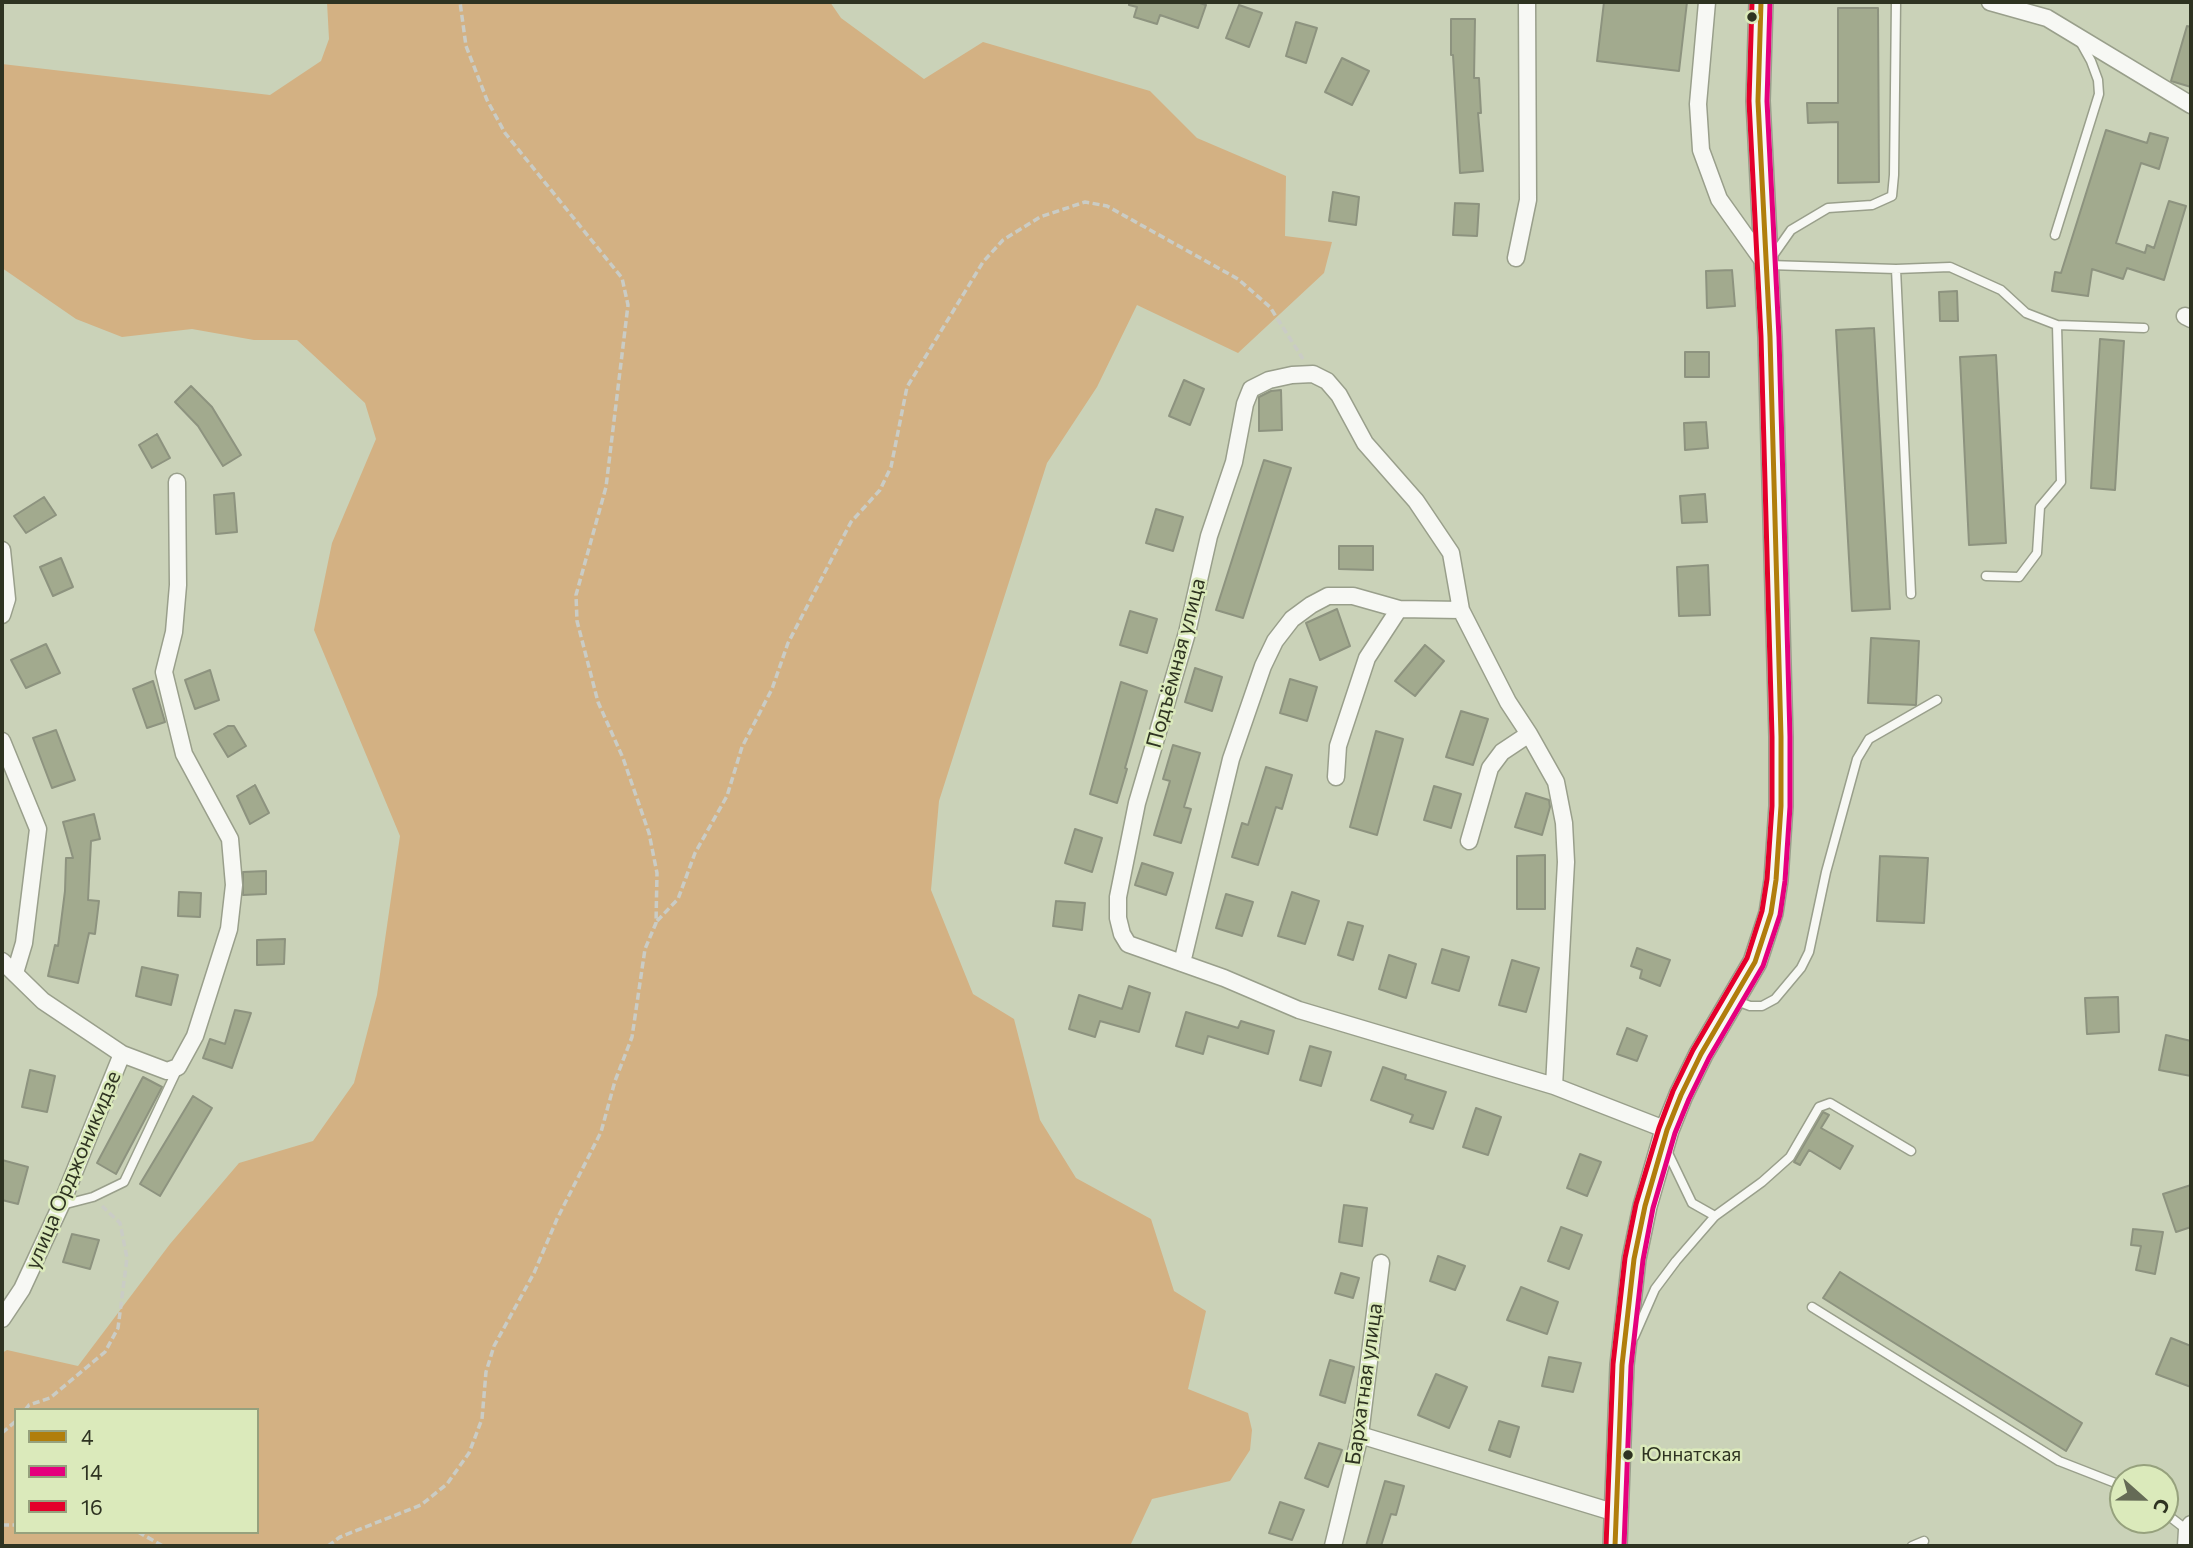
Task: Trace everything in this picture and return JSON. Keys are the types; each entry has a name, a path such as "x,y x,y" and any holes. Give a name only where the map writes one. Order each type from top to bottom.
{"main road":[{"path":"1615,1546 1622,1365 1634,1259 1645,1206 1665,1136 1702,1054 1755,962 1771,913 1781,806 1781,709 1758,101 1761,2"}],"street":[{"path":"1516,258 1528,200 1527,2"},
{"path":"1707,2 1698,104 1701,150 1719,199 1766,265"},
{"path":"1990,2 2047,18 2191,105"},
{"path":"2047,18 2052,2"},
{"path":"1312,373 1327,381 1339,395 1365,443 1416,501 1451,553 1461,610 1508,702 1556,782 1564,823 1566,862 1554,1086"},
{"name":"Подъёмная улица","path":"1312,373 1269,380 1251,389 1245,404 1234,462 1209,536 1187,633 1137,803 1118,897 1118,918 1122,934 1128,944 1224,978 1299,1010 1554,1086 1665,1136"},
{"path":"177,482 178,585 174,632 164,672 184,754 230,839 234,885 229,929 209,997 195,1036 178,1067"},
{"path":"2,550 8,599 2,615"},
{"path":"1182,963 1231,759 1263,666 1275,641 1292,619 1328,596 1353,596 1398,609 1461,610"},
{"path":"1336,776 1338,746 1367,657 1398,609"},
{"path":"1469,841 1490,768 1502,752 1529,734"},
{"path":"2,741 38,829 24,943 15,973"},
{"path":"2,961 43,1001 122,1054"},
{"name":"улица Орджоникидзе","path":"2,1319 22,1289 61,1205 122,1054 167,1071 178,1067"},
{"name":"Бархатная улица","path":"1333,1546 1360,1435 1381,1263"},
{"path":"1360,1435 1616,1513"}],"lane":[{"path":"1766,265 1791,230 1828,208 1872,205 1892,196 1896,2"},
{"path":"2055,235 2099,94 2098,80 2091,61 2078,37"},
{"path":"1766,265 1896,269 1950,267 2001,290 2026,313 2057,325 2144,328"},
{"path":"1896,269 1911,594"},
{"path":"1986,576 2019,577 2037,553 2039,508 2061,482 2057,325"},
{"path":"1734,1000 1750,1006 1762,1006 1774,999 1801,968 1809,952 1826,872 1857,760 1869,739 1937,700"},
{"path":"61,1205 93,1197 124,1182 178,1067"},
{"path":"1622,1365 1655,1289 1676,1261 1715,1216 1762,1182 1790,1157 1819,1107 1830,1103 1911,1151"},
{"path":"1665,1136 1692,1203 1715,1216"},
{"path":"1812,1307 2059,1461 2109,1481"},
{"path":"1912,1546 1924,1541"}],"path":[{"path":"460,2 466,46 487,100 505,133 622,278 628,305 606,486 576,595 577,621 598,702 623,758 649,833 657,873 656,923"},
{"path":"328,1546 340,1537 421,1505 447,1484 469,1453 482,1419 486,1372 495,1346 534,1273 557,1219 601,1132 615,1081 632,1037 645,949 656,923 678,899 695,853 727,796 742,747 772,689 788,643 851,522 880,490 891,467 907,387 983,262 1003,240 1040,217 1085,202 1107,206 1238,279 1270,307 1312,373"},
{"path":"27,1408 50,1398 105,1352 118,1328 127,1258 120,1223 93,1197"},
{"path":"142,1534 163,1546"}],"shaded area":[{"path":"327,2 830,2 841,18 924,79 983,42 1150,91 1197,138 1286,176 1285,236 1332,242 1324,273 1238,353 1137,305 1097,387 1047,463 939,801 931,890 973,994 1014,1019 1040,1120 1076,1178 1151,1219 1174,1291 1206,1311 1188,1389 1248,1413 1252,1430 1250,1450 1230,1481 1152,1499 1130,1546 2,1546 2,1353 7,1350 78,1366 170,1244 239,1163 313,1141 354,1083 377,995 400,836 314,630 332,543 376,439 365,403 297,340 254,340 192,329 122,337 76,319 2,268 2,64 270,95 321,61 329,39"}],"building":[{"path":"1129,2 1197,2 1206,5 1198,28 1160,15 1157,24 1134,17 1137,7 1129,5"},
{"path":"1604,2 1687,2 1679,71 1597,61"},
{"path":"1239,5 1262,13 1249,47 1226,38"},
{"path":"1838,8 1878,8 1879,182 1838,183 1838,122 1808,123 1807,103 1838,103"},
{"path":"1451,19 1475,19 1474,78 1479,78 1481,113 1478,113 1483,171 1460,173 1451,55"},
{"path":"1296,22 1317,28 1306,63 1286,56"},
{"path":"2187,26 2191,27 2191,87 2171,81"},
{"path":"1342,58 1369,71 1352,105 1325,92"},
{"path":"2106,130 2147,143 2150,133 2168,138 2159,169 2141,163 2116,243 2145,253 2147,245 2154,248 2169,201 2186,206 2164,280 2127,268 2123,279 2092,269 2088,296 2052,291 2055,272 2061,273"},
{"path":"1333,192 1359,197 1356,225 1329,221"},
{"path":"1455,203 1479,204 1477,236 1453,235"},
{"path":"1732,270 1735,306 1707,308 1706,271"},
{"path":"1957,291 1958,321 1940,321 1939,292"},
{"path":"1874,328 1890,609 1852,611 1836,330"},
{"path":"2100,339 2124,341 2115,490 2091,488"},
{"path":"1685,352 1709,352 1709,377 1685,377"},
{"path":"1996,355 2006,543 1969,545 1960,357"},
{"path":"1184,380 1204,389 1190,425 1169,416"},
{"path":"191,386 212,407 241,455 223,466 198,426 175,402"},
{"path":"1281,390 1282,430 1259,431 1259,397"},
{"path":"1706,422 1708,448 1685,450 1684,423"},
{"path":"157,434 170,458 152,468 139,445"},
{"path":"1264,460 1291,468 1243,618 1216,610"},
{"path":"234,493 237,532 216,534 214,495"},
{"path":"1705,494 1707,522 1682,523 1680,496"},
{"path":"44,497 56,515 26,533 14,516"},
{"path":"1156,509 1183,517 1173,551 1146,543"},
{"path":"1339,546 1373,546 1373,570 1339,569"},
{"path":"61,558 73,587 53,596 40,567"},
{"path":"1708,565 1710,615 1679,616 1677,567"},
{"path":"1337,609 1350,646 1320,660 1306,623"},
{"path":"1130,611 1157,619 1147,653 1120,645"},
{"path":"1871,638 1919,641 1916,705 1868,703"},
{"path":"46,644 60,673 26,688 11,660"},
{"path":"1425,645 1444,661 1415,696 1395,681"},
{"path":"1195,668 1222,677 1212,711 1185,702"},
{"path":"210,670 219,700 195,709 185,680"},
{"path":"1290,679 1317,687 1307,721 1280,713"},
{"path":"153,681 165,722 147,728 133,689"},
{"path":"1121,682 1147,691 1117,803 1090,794"},
{"path":"1461,711 1488,719 1473,765 1446,757"},
{"path":"228,726 234,726 246,746 228,757 214,734"},
{"path":"56,730 75,780 52,788 33,738"},
{"path":"1376,731 1403,739 1377,835 1350,827"},
{"path":"1173,745 1200,753 1184,807 1191,809 1181,843 1154,835 1170,781 1163,779"},
{"path":"1266,767 1292,775 1282,809 1276,807 1258,865 1232,857 1242,823 1248,825"},
{"path":"255,785 269,813 250,824 237,796"},
{"path":"1434,786 1461,794 1451,828 1424,820"},
{"path":"1526,793 1549,800 1550,807 1542,835 1515,827"},
{"path":"94,814 100,839 91,841 88,900 99,901 95,934 89,933 78,983 48,976 55,945 58,946 66,858 73,858 63,822"},
{"path":"1075,829 1102,838 1092,872 1065,863"},
{"path":"1545,855 1545,909 1517,909 1517,856"},
{"path":"1880,856 1928,858 1924,923 1877,921"},
{"path":"1142,863 1173,873 1166,895 1135,885"},
{"path":"266,871 266,894 243,895 243,872"},
{"path":"179,892 201,893 200,917 178,916"},
{"path":"1292,892 1319,901 1305,944 1278,936"},
{"path":"1226,894 1253,902 1242,936 1216,928"},
{"path":"1056,901 1085,903 1082,930 1053,926"},
{"path":"1348,922 1363,926 1353,960 1338,955"},
{"path":"285,939 284,964 257,965 257,940"},
{"path":"1637,948 1670,960 1660,986 1640,978 1642,970 1631,966"},
{"path":"1442,949 1469,957 1459,991 1432,983"},
{"path":"1389,955 1416,964 1406,998 1379,989"},
{"path":"1512,960 1539,968 1526,1012 1499,1005"},
{"path":"142,967 178,975 171,1005 136,996"},
{"path":"1129,986 1150,993 1139,1032 1100,1021 1095,1037 1069,1029 1079,995 1122,1009"},
{"path":"2118,997 2119,1032 2087,1034 2085,998"},
{"path":"235,1010 251,1013 232,1068 203,1058 210,1039 225,1044"},
{"path":"1186,1012 1238,1028 1241,1021 1274,1031 1268,1054 1208,1036 1203,1054 1176,1046"},
{"path":"1627,1028 1647,1036 1637,1061 1617,1054"},
{"path":"2166,1035 2191,1041 2191,1076 2159,1070"},
{"path":"1310,1046 1331,1052 1321,1086 1300,1080"},
{"path":"1383,1067 1406,1075 1405,1079 1446,1092 1433,1129 1410,1122 1413,1115 1371,1100"},
{"path":"30,1070 55,1076 47,1112 22,1107"},
{"path":"143,1077 162,1087 116,1174 97,1163"},
{"path":"193,1096 212,1108 160,1196 140,1184"},
{"path":"1476,1108 1501,1117 1488,1155 1463,1147"},
{"path":"1823,1112 1829,1115 1821,1128 1853,1146 1840,1169 1809,1150 1800,1165 1794,1162"},
{"path":"1580,1154 1601,1162 1587,1196 1567,1188"},
{"path":"2,1160 28,1167 18,1204 2,1200"},
{"path":"2191,1185 2191,1227 2176,1232 2163,1194"},
{"path":"1344,1205 1367,1208 1362,1246 1339,1242"},
{"path":"1561,1227 1582,1235 1569,1269 1548,1261"},
{"path":"2133,1229 2163,1232 2155,1274 2136,1270 2141,1246 2131,1245"},
{"path":"72,1234 99,1240 90,1269 63,1262"},
{"path":"1438,1256 1465,1266 1455,1290 1430,1281"},
{"path":"1840,1272 2082,1423 2066,1451 1823,1298"},
{"path":"1341,1273 1359,1278 1353,1298 1335,1293"},
{"path":"1521,1287 1558,1302 1547,1334 1507,1320"},
{"path":"2171,1338 2191,1346 2191,1387 2156,1374"},
{"path":"1549,1357 1581,1363 1573,1392 1542,1386"},
{"path":"1330,1360 1354,1367 1345,1403 1320,1395"},
{"path":"1436,1374 1467,1387 1449,1428 1418,1415"},
{"path":"1499,1421 1519,1427 1510,1457 1489,1450"},
{"path":"1319,1443 1342,1450 1328,1487 1305,1478"},
{"path":"1385,1481 1404,1486 1396,1515 1391,1514 1381,1546 1366,1546"},
{"path":"1280,1502 1304,1510 1292,1540 1269,1533"}],"transit line":[{"name":"16","path":"1606,1546 1613,1364 1625,1258 1636,1204 1673,1091 1693,1050 1747,958 1762,911 1767,879 1772,806 1772,737 1761,337 1749,101 1752,2"},
{"name":"4","path":"1615,1546 1622,1365 1634,1259 1645,1206 1667,1130 1681,1095 1701,1054 1755,962 1771,913 1776,880 1781,806 1781,737 1770,337 1758,101 1761,2"},
{"name":"14","path":"1624,1546 1631,1366 1643,1260 1653,1208 1675,1133 1689,1099 1709,1058 1763,966 1780,915 1785,881 1790,807 1790,737 1779,337 1767,101 1770,2"}],"place":[{"name":"Юннатская","path":"1628,1455"}]}
